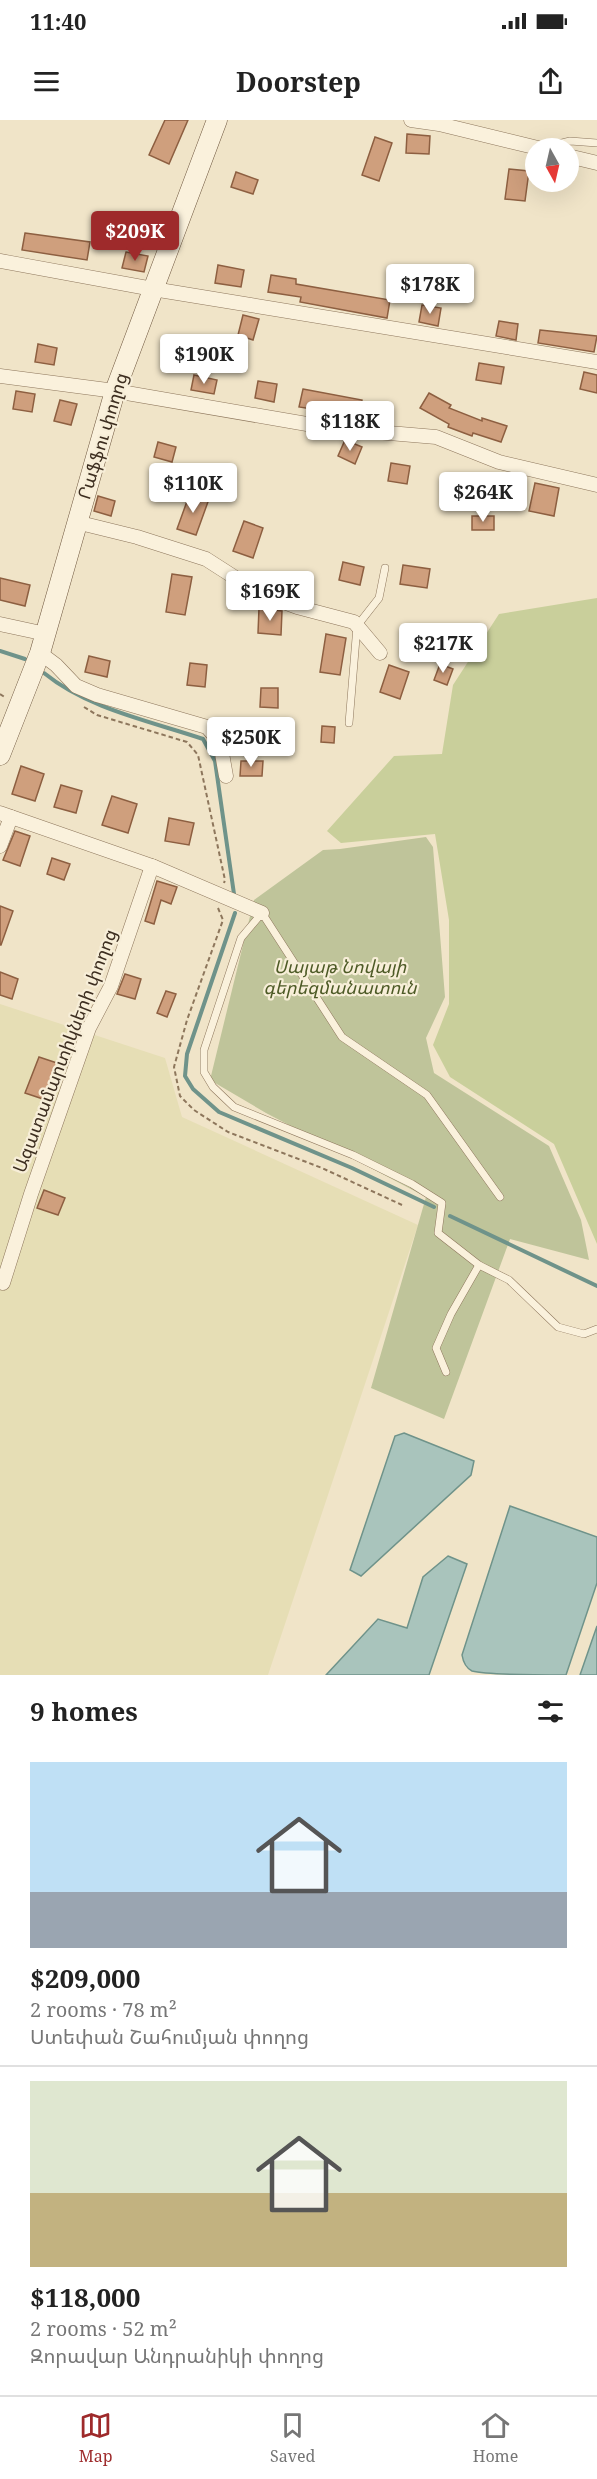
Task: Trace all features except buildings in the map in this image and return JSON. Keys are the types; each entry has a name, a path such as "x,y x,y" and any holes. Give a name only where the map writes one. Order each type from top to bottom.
{"main road":[{"name":"Րաֆֆու փողոց","path":"0,755 43,644 115,391 217,120"}],"street":[{"path":"411,120 439,122 525,144"},
{"path":"579,159 597,163"},
{"path":"0,261 153,289 597,362"},
{"path":"0,376 115,391 330,428 436,437 499,462 597,485"},
{"path":"76,522 137,537 206,560 259,592 297,607 343,619 357,626 380,653"},
{"path":"0,624 43,644 56,664 76,686 97,695 207,727 220,742 226,776"},
{"path":"0,846 5,815 152,866 262,913"},
{"name":"Ազատամարտիկների փողոց","path":"3,1283 31,1194 89,1028 111,986 152,866"}],"lane":[{"path":"579,142 597,143"},
{"path":"349,723 357,626 379,598 385,568"},
{"path":"500,1197 427,1095 342,1036 262,913 241,938 204,1050 204,1072 208,1079 234,1107 353,1155 412,1184 442,1203 438,1233 479,1265 509,1280 558,1327 584,1334 597,1329"},
{"path":"446,1372 436,1348 451,1314 479,1265"}],"path":[{"path":"84,706 97,715 187,742 198,755 225,880 216,904 223,920 187,1020 174,1067 180,1096 194,1110 228,1132 322,1168 402,1205"}],"shaded area":[{"path":"0,1004 165,1058 182,1117 418,1225 268,1675 0,1675"}],"green space":[{"path":"597,598 597,1244 554,1144 450,1077 433,1045 449,1004 449,920 435,834 341,843 327,831 394,756 442,754 453,685 499,614"},
{"name":"Սայաթ Նովայի գերեզմանատուն","path":"426,837 433,847 445,997 426,1038 434,1073 549,1146 581,1220 589,1260 510,1239 444,1419 371,1388 426,1197 266,1113 210,1080 254,900 323,850"}],"water":[{"path":"404,1433 474,1461 471,1475 361,1576 350,1570 395,1436"},
{"path":"510,1506 597,1537 597,1583 566,1675 517,1675 472,1671 463,1660 462,1655"},
{"path":"448,1556 467,1564 429,1675 326,1675 378,1619 407,1628 423,1577"},
{"path":"597,1626 597,1675 580,1675"}],"waterway":[{"path":"0,651 25,659"},
{"path":"44,673 80,696 100,705 203,739 215,761 234,894"},
{"path":"235,913 187,1054 185,1076 193,1089 219,1112 352,1168 434,1207"},
{"path":"450,1216 597,1286"}]}
